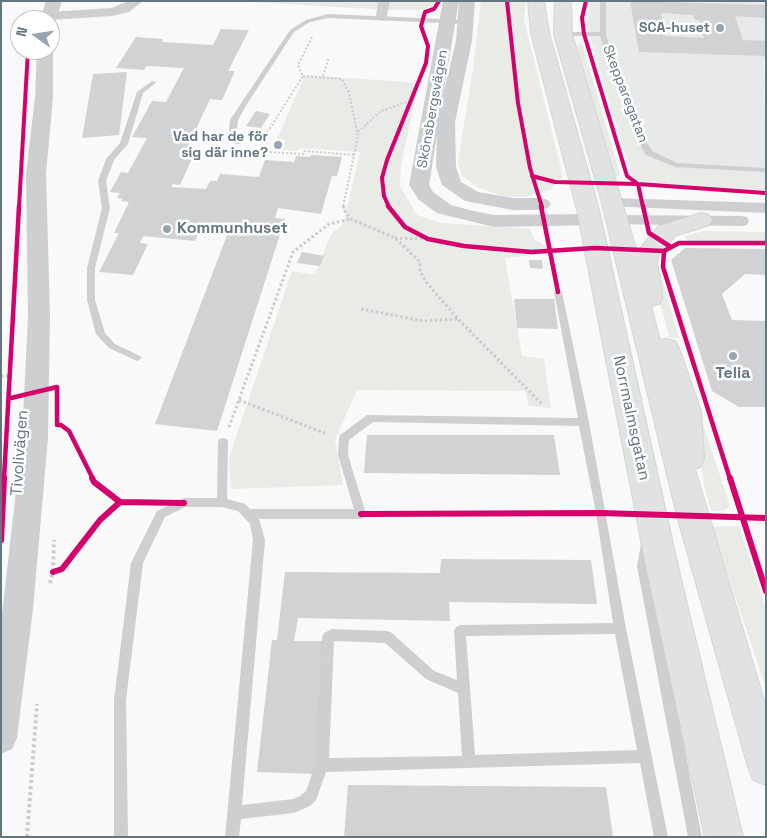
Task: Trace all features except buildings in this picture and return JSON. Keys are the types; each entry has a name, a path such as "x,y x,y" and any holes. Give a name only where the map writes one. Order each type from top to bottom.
{"main road":[{"name":"Norrmalmsgatan","path":"536,1 540,33 588,211 652,514 724,837"},
{"name":"Norrmalmsgatan","path":"563,1 563,34 615,211 692,516 766,766"},
{"path":"588,211 615,211"},
{"path":"692,516 687,411 648,293 645,262 649,250 667,231 701,220"}],"street":[{"path":"60,17 112,12 125,8 137,1"},
{"path":"382,17 384,1"},
{"name":"Skönsbergsvägen","path":"451,1 464,40 446,122 446,167 452,185 472,197 513,204 588,211"},
{"name":"Skönsbergsvägen","path":"467,1 457,22 419,185 426,196 444,209 494,221 588,211"},
{"name":"Tivolivägen","path":"1,738 19,600 35,438 40,318 36,173 44,98 45,60"},
{"path":"615,211 766,208"},
{"path":"615,211 701,220 766,221"}],"lane":[{"name":"Skepparegatan","path":"603,1 603,34 642,143 649,153 676,165 766,170"},
{"path":"238,142 233,129 234,120 292,31 308,21 328,16 382,17 457,22"},
{"path":"563,34 603,34"},
{"path":"137,358 112,346 101,334 91,300 90,268 106,208 102,181 110,159 124,144 140,92 154,82"},
{"path":"558,292 661,837"},
{"path":"247,514 361,514 343,455 344,438 371,418 584,422"},
{"path":"222,502 223,442"},
{"path":"122,837 120,700 137,563 150,534 162,514 184,503 222,502 241,507 254,522 259,540 232,837"},
{"path":"652,514 643,566 694,837"},
{"path":"469,762 460,631 620,628"},
{"path":"234,813 294,806 305,801 311,795 322,765 328,637 332,635 388,637 430,675 464,689"},
{"path":"322,765 645,756"}],"path":[{"path":"303,76 298,65 316,33"},
{"path":"323,76 329,57"},
{"path":"303,76 335,77 345,82 358,132 343,209 351,219 395,238 420,262 420,271 426,282 458,319 544,406 584,422"},
{"path":"303,76 265,136 269,152 303,154 304,151 355,155"},
{"path":"409,108 416,92"},
{"path":"358,132 381,111 412,100"},
{"path":"223,442 293,252 329,224 351,219"},
{"path":"413,231 428,239"},
{"path":"395,238 437,241"},
{"path":"361,309 423,321 458,319"},
{"path":"12,366 11,398 37,391"},
{"path":"1,376 12,376"},
{"path":"239,400 344,438"},
{"path":"53,572 62,569"}],"shaded area":[{"path":"235,1 400,1 401,10 371,9"},
{"path":"400,1 434,1 433,6 423,10 401,10"},
{"path":"481,1 526,1 524,20 563,177 550,190 524,197 503,196 479,188 462,176 458,162 473,69"},
{"path":"590,1 766,1 766,61 764,61 766,190 658,186 639,181 632,176 587,27"},
{"path":"582,43 620,174 618,177 614,176 611,171 577,46"},
{"path":"592,44 600,49 620,96 638,151 651,162 685,174 766,177 766,190 658,186 639,181 632,176"},
{"path":"305,75 419,83 401,165 400,186 417,215 441,223 530,229 534,239 546,246 547,253 505,258 522,356 544,359 551,408 529,406 525,391 357,390 335,440 343,485 231,489 229,458 292,271 315,275 331,234 343,224 360,152 300,148 296,151 283,150 286,140 277,139"},
{"path":"705,231 766,232 766,241 688,241 684,236"},
{"path":"654,267 659,268 679,338 670,338 655,285"},
{"path":"693,418 701,418 730,506 723,511 711,511 705,489"},
{"path":"739,526 766,610 766,688 712,527"}],"cycle path":[{"path":"439,1 434,9 425,12 421,26 428,46 426,63 387,160 382,178 384,196 390,210 405,227 428,239 464,246 531,252 595,248 664,251 679,243 766,243"},
{"path":"507,1 518,103 530,168 539,193 558,292"},
{"path":"586,1 582,18 584,34 627,176 638,184 649,233 671,247"},
{"path":"1,540 27,60"},
{"path":"532,176 555,182 638,184 673,188 766,193"},
{"path":"664,251 663,267 766,591"},
{"path":"11,398 57,387 57,425 61,425 69,431 94,482 120,502 184,503"},
{"path":"53,572 62,569 100,520 120,502"},
{"path":"361,514 601,513 766,518"}],"place":[{"name":"SCA-huset","path":"720,28"},
{"name":"Vad har de för sig där inne?","path":"278,145"},
{"name":"Kommunhuset","path":"167,229"},
{"name":"Telia","path":"733,356"}]}
